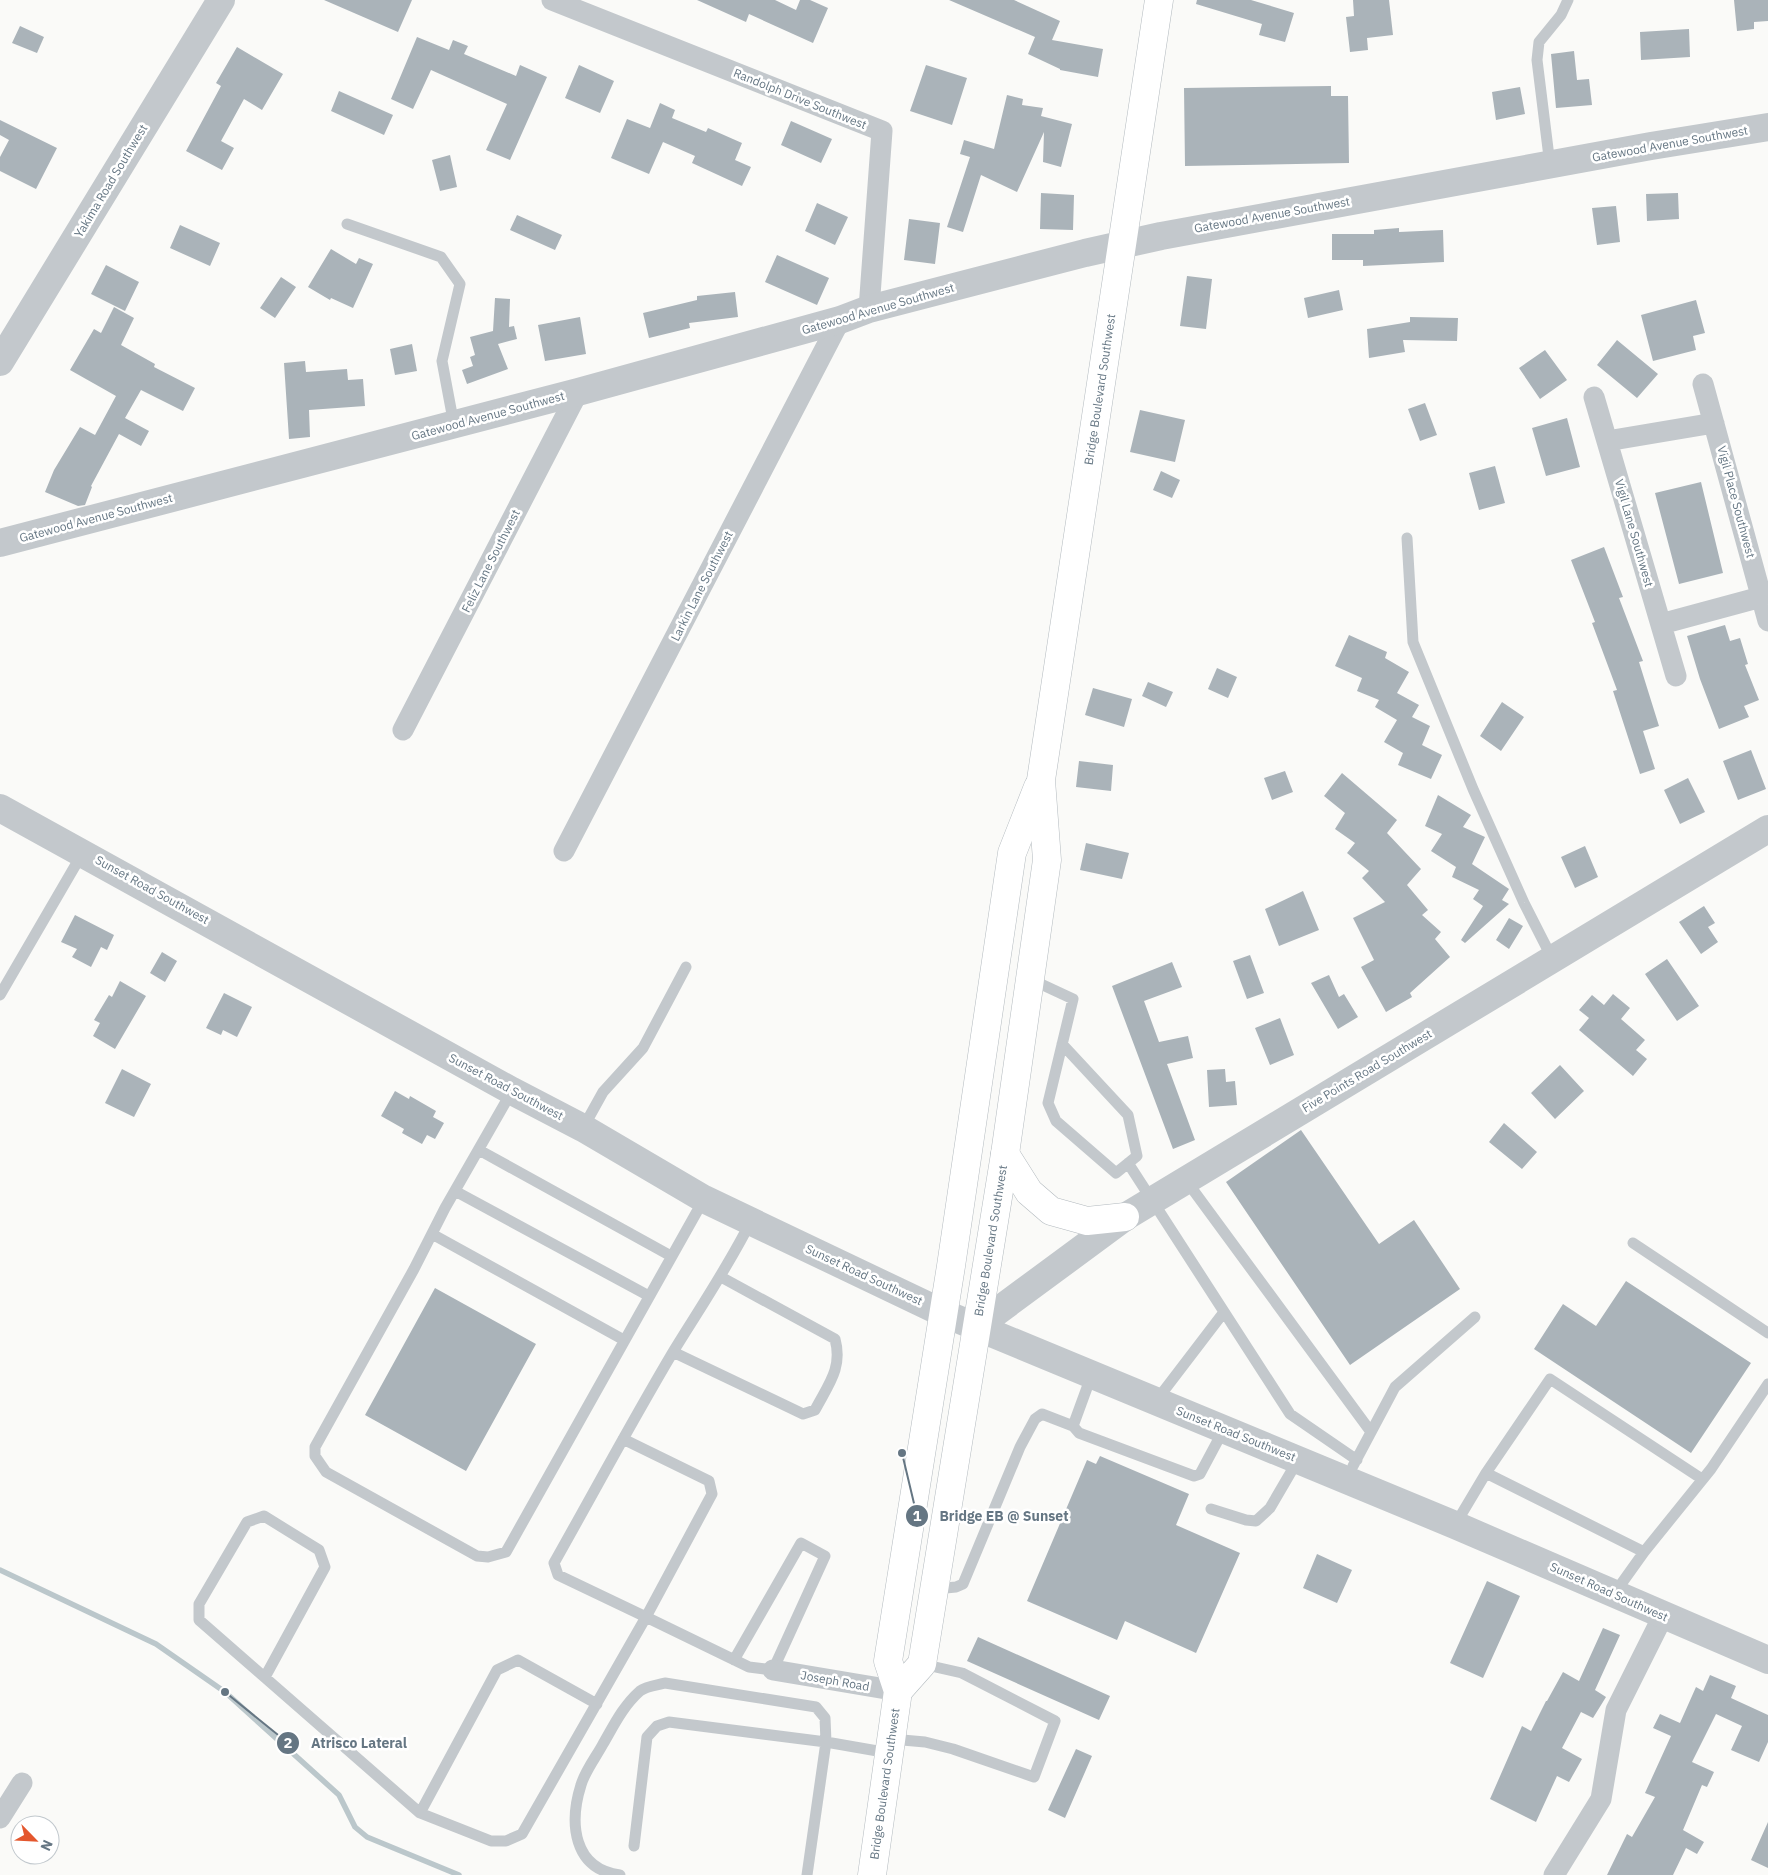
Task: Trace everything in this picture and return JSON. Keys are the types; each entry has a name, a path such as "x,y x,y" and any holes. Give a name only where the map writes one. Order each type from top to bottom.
{"main road":[{"name":"Bridge Boulevard Southwest","path":"872,1875 898,1691 888,1661 943,1313 1012,853 1041,780 1159,0"},
{"name":"Bridge Boulevard Southwest","path":"898,1691 922,1664 1005,1154 1047,860 1041,780"},
{"path":"1005,1154 1029,1192 1051,1211 1087,1221 1125,1217"}],"street":[{"name":"Yakima Road Southwest","path":"0,362 222,0"},
{"name":"Randolph Drive Southwest","path":"552,0 882,131 869,309"},
{"name":"Gatewood Avenue Southwest","path":"0,543 578,392 840,320 869,309 1123,244 1550,165 1768,128"},
{"name":"Larkin Lane Southwest","path":"564,851 840,320"},
{"name":"Vigil Place Southwest","path":"1703,384 1768,621"},
{"name":"Feliz Lane Southwest","path":"403,730 578,392"},
{"name":"Vigil Lane Southwest","path":"1594,397 1676,676"},
{"path":"1607,441 1714,423"},
{"path":"1661,624 1762,597"},
{"name":"Sunset Road Southwest","path":"0,808 83,852 512,1091 583,1128 704,1199 943,1313 1298,1460 1351,1470 1455,1525 1768,1660"},
{"name":"Five Points Road Southwest","path":"976,1327 1125,1217 1185,1179 1768,829"},
{"path":"1554,1875 1601,1800 1616,1710 1663,1616"},
{"name":"Joseph Road","path":"774,1670 898,1691"},
{"path":"0,1818 22,1783"}],"lane":[{"path":"1550,165 1537,60 1540,42 1561,15 1568,0"},
{"path":"347,224 441,257 460,284 442,361 454,425"},
{"path":"1407,538 1413,642 1473,790 1552,960"},
{"path":"0,995 83,852"},
{"path":"583,1128 603,1092 643,1048 686,968"},
{"path":"1030,979 1073,999 1062,1044 1048,1103 1056,1121 1116,1173 1137,1156 1128,1116 1062,1044"},
{"path":"512,1091 455,1191 315,1448 315,1456 326,1472 477,1556 488,1557 506,1552 704,1199"},
{"path":"479,1150 671,1256"},
{"path":"1128,1163 1290,1414 1351,1470 1395,1387 1475,1317"},
{"path":"1185,1179 1371,1432"},
{"path":"455,1191 649,1296"},
{"path":"734,1660 801,1543 825,1556 774,1670 749,1667 734,1660 646,1617 558,1575 554,1563 673,1352 735,1254 751,1221"},
{"path":"432,1234 624,1340"},
{"path":"1633,1243 1768,1333"},
{"path":"673,1352 803,1414 815,1410 837,1367 838,1352 835,1339 721,1276"},
{"path":"1156,1401 1224,1312"},
{"path":"1073,1426 1092,1374"},
{"path":"1455,1525 1486,1473 1550,1379 1702,1479"},
{"path":"1614,1594 1644,1552 1711,1469 1768,1384"},
{"path":"934,1589 956,1587 963,1584 1020,1447 1035,1419 1042,1414 1073,1426 1079,1433 1194,1476 1200,1474 1224,1429"},
{"path":"264,1677 325,1567 320,1550 264,1516 247,1522 199,1604 199,1620 264,1677 420,1813 492,1841 506,1841 522,1834 646,1617 712,1494 709,1482 624,1439"},
{"path":"1211,1508 1256,1521 1270,1508 1298,1460"},
{"path":"1486,1473 1644,1552"},
{"path":"420,1813 497,1670 518,1660 596,1704"},
{"path":"634,1846 647,1737 657,1726 669,1722 826,1742 890,1746 925,1742 953,1749 1034,1777 1055,1721 962,1673 922,1664"},
{"path":"620,1875 608,1874 592,1864 578,1844 574,1815 581,1783 623,1709 642,1690 666,1683 816,1707 825,1718 826,1742 807,1875"}],"building":[{"path":"324,0 412,0 398,32"},
{"path":"697,0 775,0 796,10 800,0 810,0 828,8 813,43 749,14 746,22"},
{"path":"949,0 1014,0 1060,21 1052,40 1103,49 1098,77 1060,70 1028,54 1035,37"},
{"path":"1197,0 1251,0 1294,13 1285,42 1259,35 1262,24 1196,4"},
{"path":"1353,0 1389,0 1393,35 1367,38 1368,50 1350,52 1346,17 1354,16"},
{"path":"1734,0 1768,0 1768,21 1754,22 1754,29 1737,31"},
{"path":"20,26 44,37 37,53 12,43"},
{"path":"1689,29 1690,57 1641,60 1640,32"},
{"path":"417,37 449,50 453,40 468,46 464,54 516,76 520,65 547,77 510,160 486,150 507,104 431,70 413,109 391,99"},
{"path":"237,47 283,74 262,110 244,99 221,141 234,148 222,170 186,151 221,86 216,83"},
{"path":"1574,51 1577,80 1589,79 1592,105 1556,108 1551,54"},
{"path":"579,65 614,81 600,113 565,98"},
{"path":"926,65 967,78 952,125 910,111"},
{"path":"1331,86 1331,96 1348,96 1349,163 1185,166 1184,88"},
{"path":"1520,87 1525,114 1496,120 1492,92"},
{"path":"339,91 393,115 384,135 331,111"},
{"path":"1007,95 1023,99 1022,105 1043,108 1041,116 1072,124 1061,167 1043,162 1044,132 1017,192 981,175 963,232 947,227 970,157 960,154 964,140 994,149"},
{"path":"660,103 675,110 672,118 706,132 708,128 742,143 735,160 751,167 742,186 692,163 695,156 663,142 649,174 611,158 627,119 650,128"},
{"path":"0,120 57,148 36,189 0,171 0,157 9,140 0,135"},
{"path":"791,121 832,139 821,163 781,145"},
{"path":"450,155 457,187 440,191 432,160"},
{"path":"1041,193 1074,195 1073,230 1040,229"},
{"path":"1678,193 1679,219 1647,221 1646,194"},
{"path":"817,203 848,217 835,245 805,231"},
{"path":"1616,206 1620,242 1597,245 1592,208"},
{"path":"517,215 562,235 555,250 510,230"},
{"path":"909,219 940,223 935,264 904,260"},
{"path":"180,225 220,243 210,266 170,248"},
{"path":"1399,228 1399,232 1443,230 1444,262 1363,266 1363,260 1332,260 1332,234 1374,234 1374,230"},
{"path":"331,249 356,264 359,258 373,264 353,308 331,298 330,300 308,287"},
{"path":"777,255 829,278 817,305 765,282"},
{"path":"106,265 139,282 125,311 91,294"},
{"path":"1187,276 1212,279 1206,329 1180,326"},
{"path":"281,277 296,287 275,318 260,308"},
{"path":"1339,290 1343,310 1308,318 1304,298"},
{"path":"735,292 738,317 689,323 690,328 649,338 643,313 697,300 697,296"},
{"path":"495,298 510,299 509,327 514,326 517,339 498,344 508,369 467,384 462,370 473,366 470,357 475,355 470,337 493,331"},
{"path":"1696,300 1705,333 1693,336 1696,350 1653,361 1641,315"},
{"path":"114,307 134,318 121,345 155,364 154,367 195,388 183,411 141,390 125,418 149,431 141,446 119,434 91,486 85,505 78,506 45,492 54,470 80,427 95,435 116,396 70,370 94,329 101,333"},
{"path":"580,317 586,354 545,361 538,325"},
{"path":"1410,317 1458,318 1457,341 1403,340 1405,352 1369,358 1367,329 1410,322"},
{"path":"1617,340 1658,374 1637,398 1597,365"},
{"path":"412,344 417,371 395,375 390,349"},
{"path":"1545,350 1567,380 1540,399 1519,368"},
{"path":"305,361 306,372 347,369 348,380 363,379 365,406 309,410 310,437 289,439 284,363"},
{"path":"1425,403 1437,435 1420,441 1408,409"},
{"path":"1140,410 1185,420 1175,462 1130,452"},
{"path":"1567,418 1580,467 1546,476 1532,428"},
{"path":"1495,466 1505,503 1479,510 1469,473"},
{"path":"1161,471 1180,480 1172,498 1153,490"},
{"path":"1701,482 1723,573 1679,584 1655,493"},
{"path":"1604,547 1623,597 1619,598 1643,661 1639,662 1659,726 1643,731 1655,769 1640,774 1613,691 1617,690 1592,623 1595,622 1571,560"},
{"path":"1725,625 1730,641 1740,638 1748,664 1745,665 1759,700 1744,706 1749,717 1719,729 1700,679 1687,636"},
{"path":"1349,635 1387,652 1385,658 1409,672 1397,693 1419,705 1412,717 1430,726 1422,745 1442,755 1431,779 1398,765 1403,753 1384,742 1397,720 1375,707 1379,700 1357,691 1362,678 1335,666"},
{"path":"1217,668 1237,677 1228,698 1208,689"},
{"path":"1148,682 1173,692 1166,707 1142,696"},
{"path":"1093,688 1132,699 1124,727 1085,715"},
{"path":"1502,702 1524,717 1501,751 1480,736"},
{"path":"1751,750 1766,789 1738,800 1723,761"},
{"path":"1079,761 1113,765 1111,791 1076,787"},
{"path":"1285,771 1293,792 1272,800 1264,778"},
{"path":"1342,773 1397,820 1387,833 1421,869 1407,885 1428,910 1422,915 1441,932 1435,939 1450,957 1410,993 1412,997 1386,1012 1361,967 1374,960 1353,918 1385,902 1362,878 1369,871 1347,853 1355,843 1335,829 1345,813 1324,796"},
{"path":"1688,778 1705,812 1680,824 1664,790"},
{"path":"1438,795 1471,815 1463,827 1485,837 1472,864 1509,889 1502,900 1509,904 1465,943 1461,940 1483,906 1473,899 1479,890 1452,877 1456,867 1431,851 1442,834 1425,826"},
{"path":"1086,843 1129,853 1122,879 1080,870"},
{"path":"1585,846 1598,877 1575,888 1561,857"},
{"path":"1303,891 1319,930 1279,946 1265,909"},
{"path":"1704,906 1715,923 1708,927 1718,942 1701,954 1679,922"},
{"path":"75,915 114,935 107,950 101,947 91,967 72,957 77,949 61,942"},
{"path":"1509,918 1523,926 1509,949 1496,940"},
{"path":"162,952 177,961 165,982 150,973"},
{"path":"1250,955 1264,993 1247,999 1233,961"},
{"path":"1667,959 1699,1006 1677,1021 1645,974"},
{"path":"1172,962 1182,987 1144,1001 1159,1042 1188,1036 1193,1058 1167,1064 1195,1140 1173,1149 1112,986"},
{"path":"1329,975 1339,997 1344,994 1358,1017 1338,1029 1311,983"},
{"path":"120,981 146,996 115,1049 93,1036 100,1023 94,1020 109,995 112,997"},
{"path":"224,993 252,1007 237,1037 223,1030 221,1035 206,1028"},
{"path":"1613,994 1630,1008 1621,1019 1645,1040 1636,1050 1647,1059 1633,1076 1579,1030 1589,1018 1579,1010 1592,995 1604,1005"},
{"path":"1280,1018 1294,1055 1270,1065 1255,1028"},
{"path":"1560,1065 1584,1091 1555,1119 1531,1093"},
{"path":"122,1069 151,1084 134,1117 105,1103"},
{"path":"1225,1069 1226,1082 1235,1081 1237,1105 1209,1107 1207,1070"},
{"path":"395,1091 409,1099 410,1096 436,1111 433,1117 444,1123 435,1139 427,1135 422,1144 402,1133 404,1129 381,1116"},
{"path":"1504,1123 1537,1152 1522,1169 1489,1142"},
{"path":"1301,1130 1379,1244 1414,1220 1460,1289 1350,1365 1226,1182"},
{"path":"1626,1281 1751,1363 1691,1453 1534,1349 1563,1304 1596,1326"},
{"path":"435,1288 536,1344 466,1471 365,1415"},
{"path":"1100,1456 1189,1494 1176,1525 1240,1553 1196,1653 1125,1621 1117,1640 1027,1601 1087,1460 1096,1464"},
{"path":"1317,1554 1352,1570 1337,1603 1303,1588"},
{"path":"1487,1581 1520,1596 1483,1678 1450,1663"},
{"path":"1603,1628 1620,1635 1595,1690 1606,1697 1593,1718 1581,1712 1562,1748 1582,1759 1569,1782 1557,1776 1536,1822 1490,1799 1522,1726 1531,1731 1563,1672 1579,1681"},
{"path":"978,1637 1110,1696 1099,1720 967,1661"},
{"path":"1710,1675 1736,1686 1731,1698 1768,1715 1768,1742 1759,1762 1731,1750 1742,1726 1716,1714 1692,1762 1714,1772 1707,1787 1702,1785 1683,1830 1704,1842 1697,1854 1686,1848 1673,1875 1607,1875 1627,1834 1632,1837 1655,1797 1645,1793 1671,1736 1653,1728 1660,1714 1680,1723 1696,1687 1703,1691"},
{"path":"1076,1749 1092,1756 1065,1818 1048,1810"},
{"path":"1768,1822 1768,1868 1751,1860"}],"waterway":[{"path":"0,1570 156,1644 225,1692 339,1795 355,1827 367,1837 459,1875"}],"place":[{"name":"Bridge EB @ Sunset","path":"902,1453"},
{"name":"Atrisco Lateral","path":"225,1692"}]}
